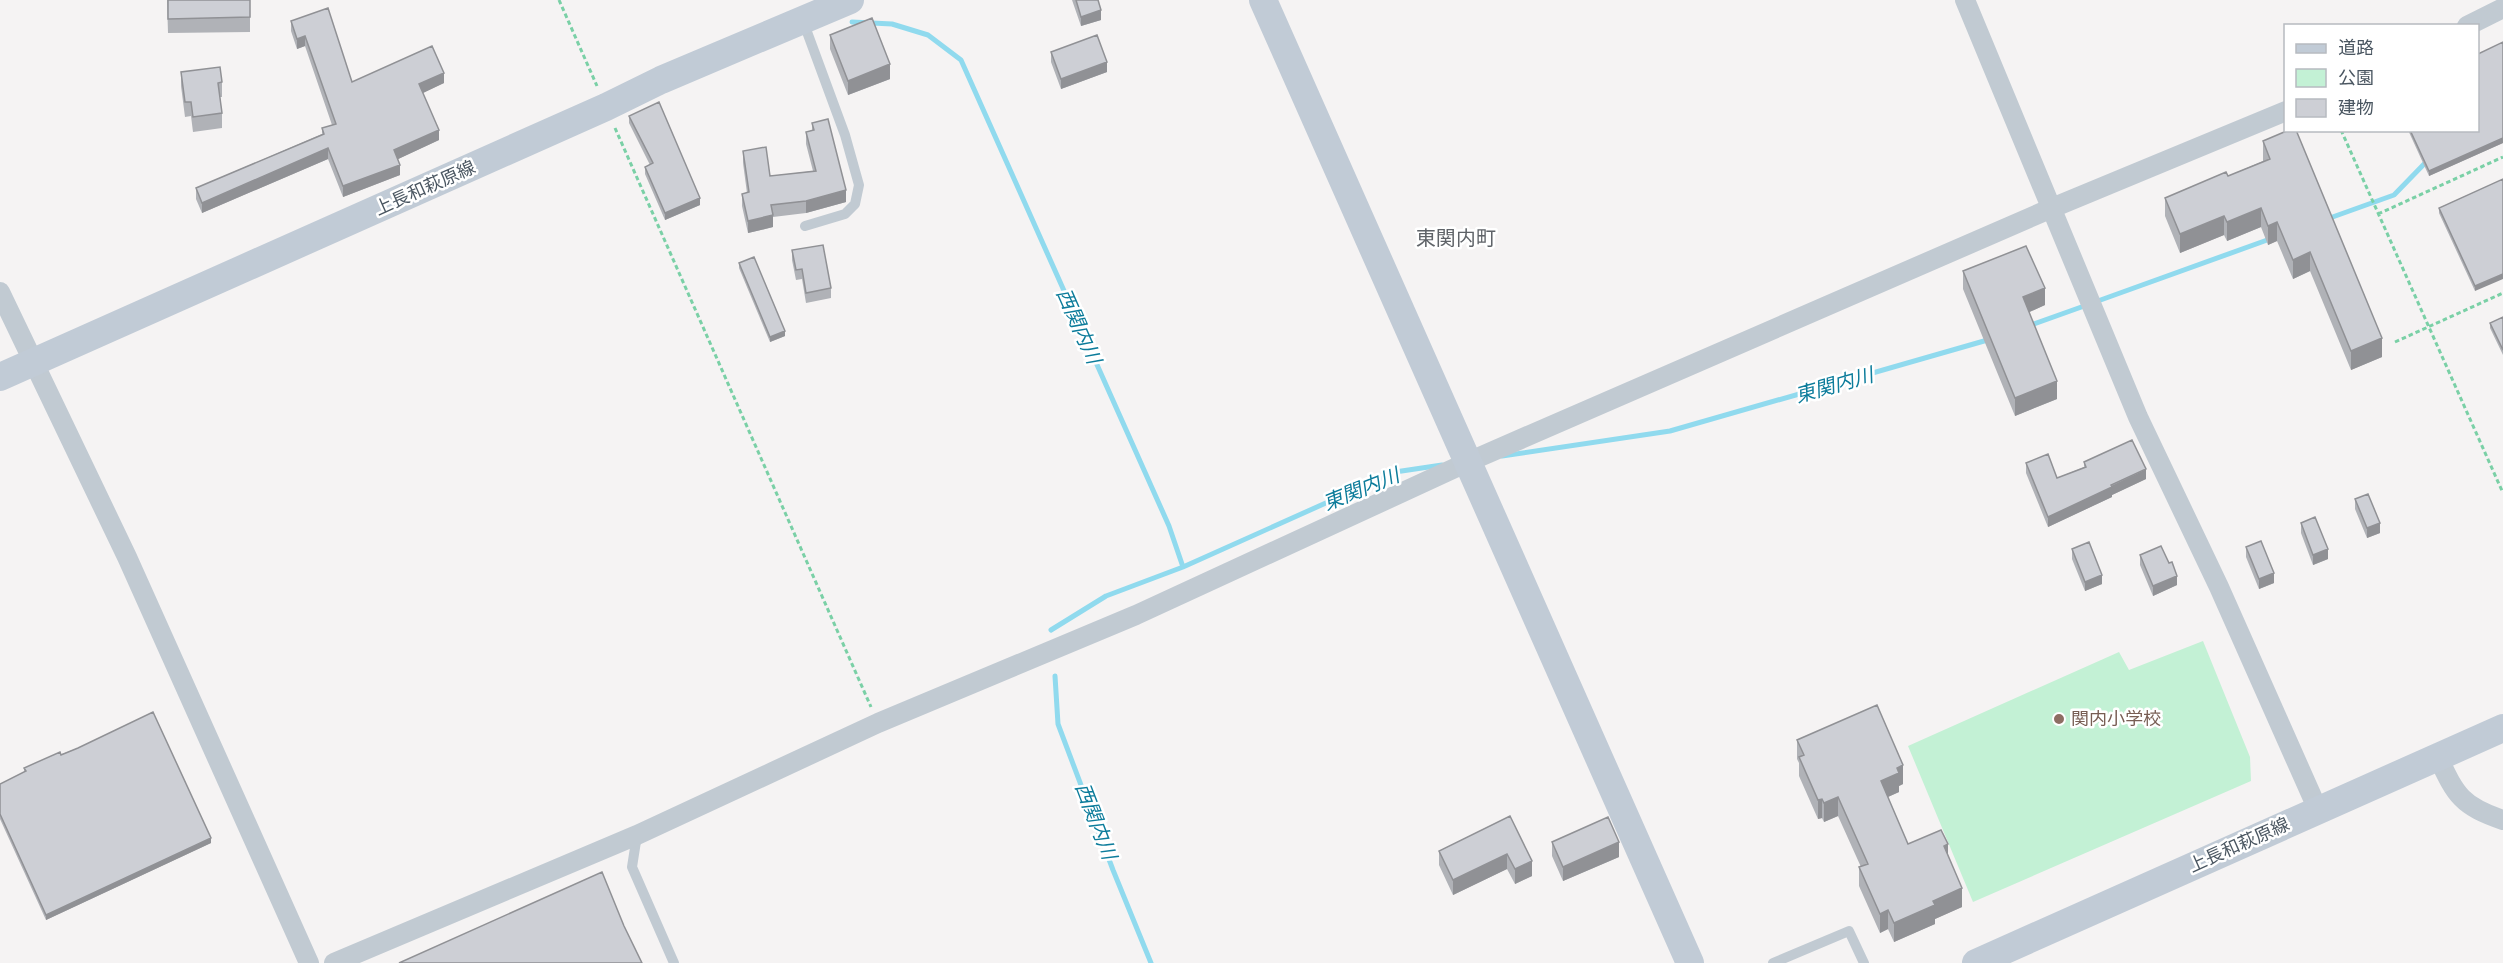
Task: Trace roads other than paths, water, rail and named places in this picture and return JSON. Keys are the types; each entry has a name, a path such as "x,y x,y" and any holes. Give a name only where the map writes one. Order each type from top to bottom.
{"main road":[{"name":"上長和萩原線","path":"0,377 606,107 661,80 850,0"},
{"path":"1263,0 1690,963"},
{"name":"上長和萩原線","path":"1976,963 2503,728"}],"street":[{"path":"1965,0 2138,417 2219,587 2318,810"},
{"path":"2471,24 2503,8"},
{"path":"334,963 637,835 878,723 1136,615 1468,462 2052,208 2284,112"},
{"path":"0,292 128,557 309,963"},
{"path":"2438,757 2451,786 2465,803 2478,812 2503,820"}],"lane":[{"path":"802,21 845,135 859,185 855,204 845,214 806,226"},
{"path":"637,835 632,867 674,963"},
{"path":"1773,963 1849,931 1864,963"}],"waterway":[{"name":"西関内川","path":"852,22 892,24 928,35 961,60 1169,526 1183,567"},
{"name":"東関内川","path":"2327,219 2394,195 2428,160"},
{"name":"東関内川","path":"2095,302 2270,239"},
{"name":"東関内川","path":"2028,326 2087,305"},
{"name":"東関内川","path":"1502,456 1670,431 1991,339"},
{"name":"東関内川","path":"1051,630 1106,596 1183,567 1395,472 1442,465"},
{"name":"西関内川","path":"1055,676 1058,724 1151,963"}],"place":[{"name":"関内小学校","path":"2059,719"}],"district":[{"name":"東関内町","path":"1456,238"}]}
